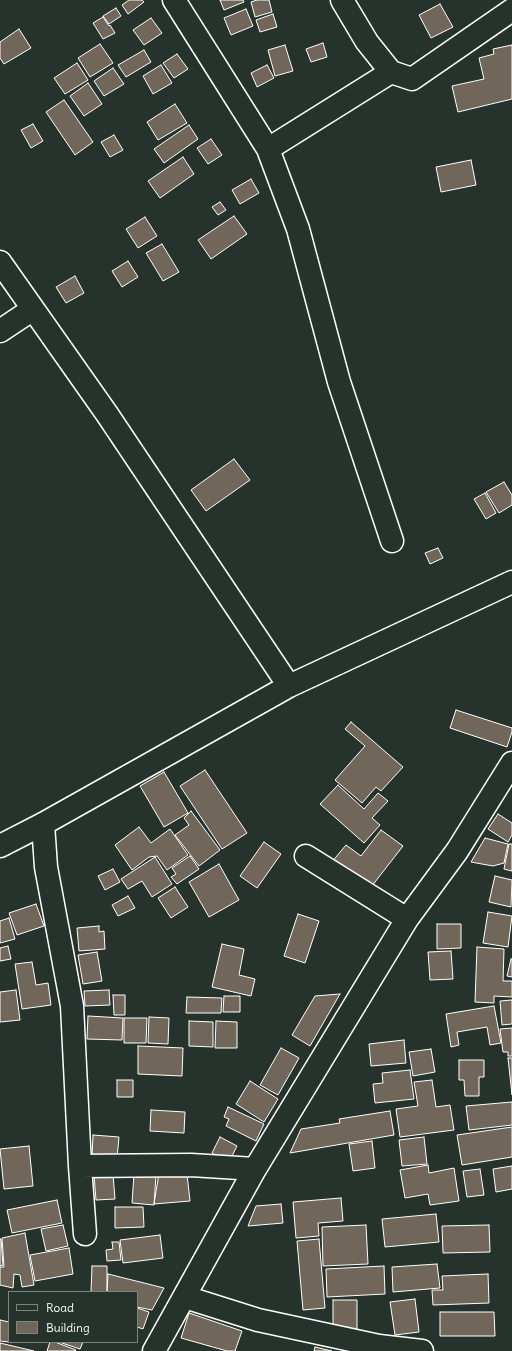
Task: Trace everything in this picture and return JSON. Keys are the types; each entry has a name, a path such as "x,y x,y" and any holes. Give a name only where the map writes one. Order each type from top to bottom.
{"street":[{"path":"174,0 268,149 298,229 339,382 392,541"},
{"path":"342,0 367,42 391,72 412,79 512,10"},
{"path":"268,149 391,72"},
{"path":"0,262 107,414 289,686"},
{"path":"0,331 33,309"},
{"path":"0,846 289,686 512,582"},
{"path":"154,1351 255,1169 407,919 456,851 512,763"},
{"path":"42,824 46,867 72,1006 85,1234"},
{"path":"306,856 407,919"},
{"path":"80,1166 191,1165 255,1169"},
{"path":"185,1297 258,1320 379,1346 422,1351"}],"building":[{"path":"129,0 142,0 144,2 128,14 122,5"},
{"path":"220,0 243,0 244,2 224,10"},
{"path":"257,0 269,0 272,12 255,17 251,2"},
{"path":"440,4 453,27 431,38 419,15"},
{"path":"116,8 121,16 109,24 103,16"},
{"path":"246,9 253,26 231,35 224,18"},
{"path":"273,14 277,27 260,32 256,20"},
{"path":"103,17 115,33 103,39 93,23"},
{"path":"151,18 162,33 144,45 133,30"},
{"path":"19,29 31,48 4,64 0,58 0,42"},
{"path":"323,43 327,57 311,62 306,49"},
{"path":"100,44 113,63 90,77 78,58"},
{"path":"285,45 293,71 275,76 268,50"},
{"path":"512,45 512,99 458,112 452,86 484,79 479,58 494,54 493,49"},
{"path":"144,50 151,62 126,77 118,65"},
{"path":"177,54 188,69 174,78 163,63"},
{"path":"77,63 88,80 65,94 54,78"},
{"path":"161,65 172,83 153,94 143,76"},
{"path":"267,65 274,78 257,87 251,73"},
{"path":"113,68 124,84 104,96 94,81"},
{"path":"88,83 102,104 84,116 70,96"},
{"path":"64,100 93,142 75,155 46,112"},
{"path":"175,104 187,123 158,140 147,122"},
{"path":"33,124 43,141 31,148 21,130"},
{"path":"189,125 198,139 164,163 154,149"},
{"path":"114,135 123,150 110,157 101,142"},
{"path":"211,139 222,155 208,164 197,148"},
{"path":"183,157 194,174 160,198 148,181"},
{"path":"471,160 476,185 441,192 436,167"},
{"path":"251,179 259,193 240,204 232,190"},
{"path":"220,202 226,210 218,215 212,207"},
{"path":"234,216 247,234 211,259 198,240"},
{"path":"145,217 157,236 138,248 126,229"},
{"path":"162,244 179,272 163,281 146,253"},
{"path":"128,261 138,277 122,287 112,271"},
{"path":"75,276 84,293 66,303 56,287"},
{"path":"234,459 250,480 206,511 191,490"},
{"path":"504,482 512,495 512,505 499,513 486,492"},
{"path":"485,493 496,513 486,519 474,499"},
{"path":"438,548 443,558 430,564 425,553"},
{"path":"456,710 512,728 507,747 450,728"},
{"path":"351,722 403,767 381,791 376,787 362,803 335,780 365,746 345,729"},
{"path":"205,770 247,833 222,849 180,786"},
{"path":"164,772 188,813 164,827 140,786"},
{"path":"338,785 364,809 378,793 388,801 372,818 380,825 364,843 320,804"},
{"path":"191,811 220,850 199,866 175,835 189,825 184,818"},
{"path":"498,814 512,823 512,835 508,842 488,829"},
{"path":"139,827 151,843 170,829 188,855 167,870 157,856 149,857 132,870 115,845"},
{"path":"381,830 403,846 368,891 331,863 346,845 361,856"},
{"path":"485,838 508,844 504,863 493,866 471,862"},
{"path":"264,842 281,854 257,888 240,876"},
{"path":"509,844 512,844 512,871 504,869"},
{"path":"190,856 199,869 177,884 171,877 176,874 172,868"},
{"path":"155,857 172,884 152,897 142,881 128,889 121,879"},
{"path":"219,864 239,900 209,917 189,882"},
{"path":"113,869 120,882 105,890 98,876"},
{"path":"495,876 512,880 511,907 489,902"},
{"path":"175,887 188,907 171,918 158,898"},
{"path":"128,896 135,908 118,916 112,905"},
{"path":"36,904 44,926 17,935 9,913"},
{"path":"488,912 512,916 508,947 483,943"},
{"path":"298,914 319,921 305,963 284,956"},
{"path":"9,918 15,939 0,943 0,921"},
{"path":"437,924 461,924 461,948 437,949"},
{"path":"99,926 99,932 104,931 105,949 79,951 77,928"},
{"path":"222,944 244,949 239,975 255,979 251,996 212,987"},
{"path":"8,946 11,959 0,961 0,948"},
{"path":"477,947 504,949 503,981 512,981 512,997 494,996 494,1003 475,1002"},
{"path":"451,951 453,979 430,980 428,952"},
{"path":"97,952 102,981 83,984 78,955"},
{"path":"512,959 512,977 507,976"},
{"path":"32,962 36,985 48,983 51,1005 22,1009 15,964"},
{"path":"16,990 20,1020 0,1022 0,992"},
{"path":"109,990 110,1005 85,1006 84,991"},
{"path":"340,994 310,1046 292,1035 315,996"},
{"path":"113,995 125,995 125,1015 114,1015"},
{"path":"224,996 240,996 240,1012 223,1012"},
{"path":"187,997 222,998 221,1013 186,1013"},
{"path":"512,1000 512,1024 502,1025 500,1001"},
{"path":"494,1006 501,1043 490,1045 487,1027 457,1032 459,1045 451,1047 446,1014"},
{"path":"88,1016 123,1018 122,1040 87,1039"},
{"path":"149,1017 169,1018 168,1044 148,1043"},
{"path":"124,1018 147,1018 146,1043 124,1043"},
{"path":"189,1021 213,1022 213,1047 189,1046"},
{"path":"216,1021 237,1022 237,1048 215,1048"},
{"path":"512,1028 512,1056 508,1056 508,1052 503,1052 500,1029"},
{"path":"404,1040 406,1063 371,1066 369,1044"},
{"path":"138,1046 183,1048 182,1076 138,1074"},
{"path":"281,1048 299,1058 278,1095 260,1085"},
{"path":"431,1049 435,1072 413,1076 409,1052"},
{"path":"508,1058 512,1058 512,1095"},
{"path":"459,1060 484,1060 484,1077 479,1077 479,1096 465,1096 464,1080 459,1080"},
{"path":"410,1070 414,1099 375,1103 373,1084 383,1083 382,1073"},
{"path":"117,1080 133,1080 133,1097 117,1097"},
{"path":"432,1080 436,1107 450,1105 454,1130 400,1137 396,1109 418,1106 414,1082"},
{"path":"250,1081 278,1099 264,1122 236,1104"},
{"path":"512,1102 512,1125 469,1130 466,1106"},
{"path":"228,1107 264,1124 256,1141 226,1126 229,1119 224,1117"},
{"path":"151,1110 185,1112 184,1133 150,1131"},
{"path":"390,1111 394,1135 290,1153 301,1129 340,1123 339,1119"},
{"path":"512,1127 512,1157 462,1165 457,1135"},
{"path":"93,1135 119,1137 117,1159 92,1158"},
{"path":"220,1137 237,1146 229,1162 212,1153"},
{"path":"424,1137 427,1164 402,1166 399,1140"},
{"path":"372,1141 375,1168 353,1171 349,1144"},
{"path":"29,1146 33,1186 4,1189 0,1149"},
{"path":"428,1165 429,1173 454,1168 459,1201 430,1205 428,1194 405,1198 400,1170"},
{"path":"512,1166 512,1189 496,1192 493,1169"},
{"path":"480,1169 484,1195 467,1197 463,1171"},
{"path":"159,1173 187,1174 190,1201 154,1204"},
{"path":"113,1174 115,1199 96,1200 94,1175"},
{"path":"134,1174 156,1175 154,1205 132,1203"},
{"path":"341,1198 343,1221 318,1223 319,1236 296,1238 293,1202"},
{"path":"57,1200 62,1223 12,1233 7,1210"},
{"path":"281,1204 283,1223 248,1226 256,1206"},
{"path":"115,1207 143,1207 144,1227 115,1228"},
{"path":"436,1214 439,1242 385,1247 382,1219"},
{"path":"63,1225 68,1246 46,1251 41,1229"},
{"path":"366,1225 368,1264 323,1266 322,1227"},
{"path":"489,1225 490,1252 443,1253 442,1226"},
{"path":"25,1233 34,1285 22,1287 20,1275 14,1274 13,1288 0,1285 0,1267 4,1267 2,1238"},
{"path":"160,1235 163,1258 123,1263 120,1240"},
{"path":"0,1239 3,1265 0,1266"},
{"path":"319,1239 325,1308 303,1310 297,1241"},
{"path":"112,1242 119,1242 121,1260 107,1261 106,1250 113,1249"},
{"path":"69,1248 73,1274 35,1281 30,1255"},
{"path":"437,1264 440,1288 393,1292 392,1267"},
{"path":"92,1266 107,1266 107,1291 91,1291"},
{"path":"384,1266 385,1294 327,1297 326,1269"},
{"path":"108,1274 164,1288 152,1310 138,1307 138,1291 107,1291"},
{"path":"488,1274 489,1303 433,1305 432,1290 443,1290 442,1276"},
{"path":"415,1299 419,1332 395,1335 390,1302"},
{"path":"333,1300 357,1300 357,1330 333,1330"},
{"path":"138,1308 149,1312 143,1329 138,1327"},
{"path":"440,1312 494,1312 495,1336 440,1336"},
{"path":"189,1313 242,1331 235,1351 227,1351 181,1338"},
{"path":"0,1320 8,1322 8,1342 0,1341"},
{"path":"0,1343 34,1351 0,1351"},
{"path":"50,1343 58,1343 76,1350 75,1351 47,1351"},
{"path":"62,1343 83,1343 80,1349"},
{"path":"315,1347 332,1351 314,1351"}]}
